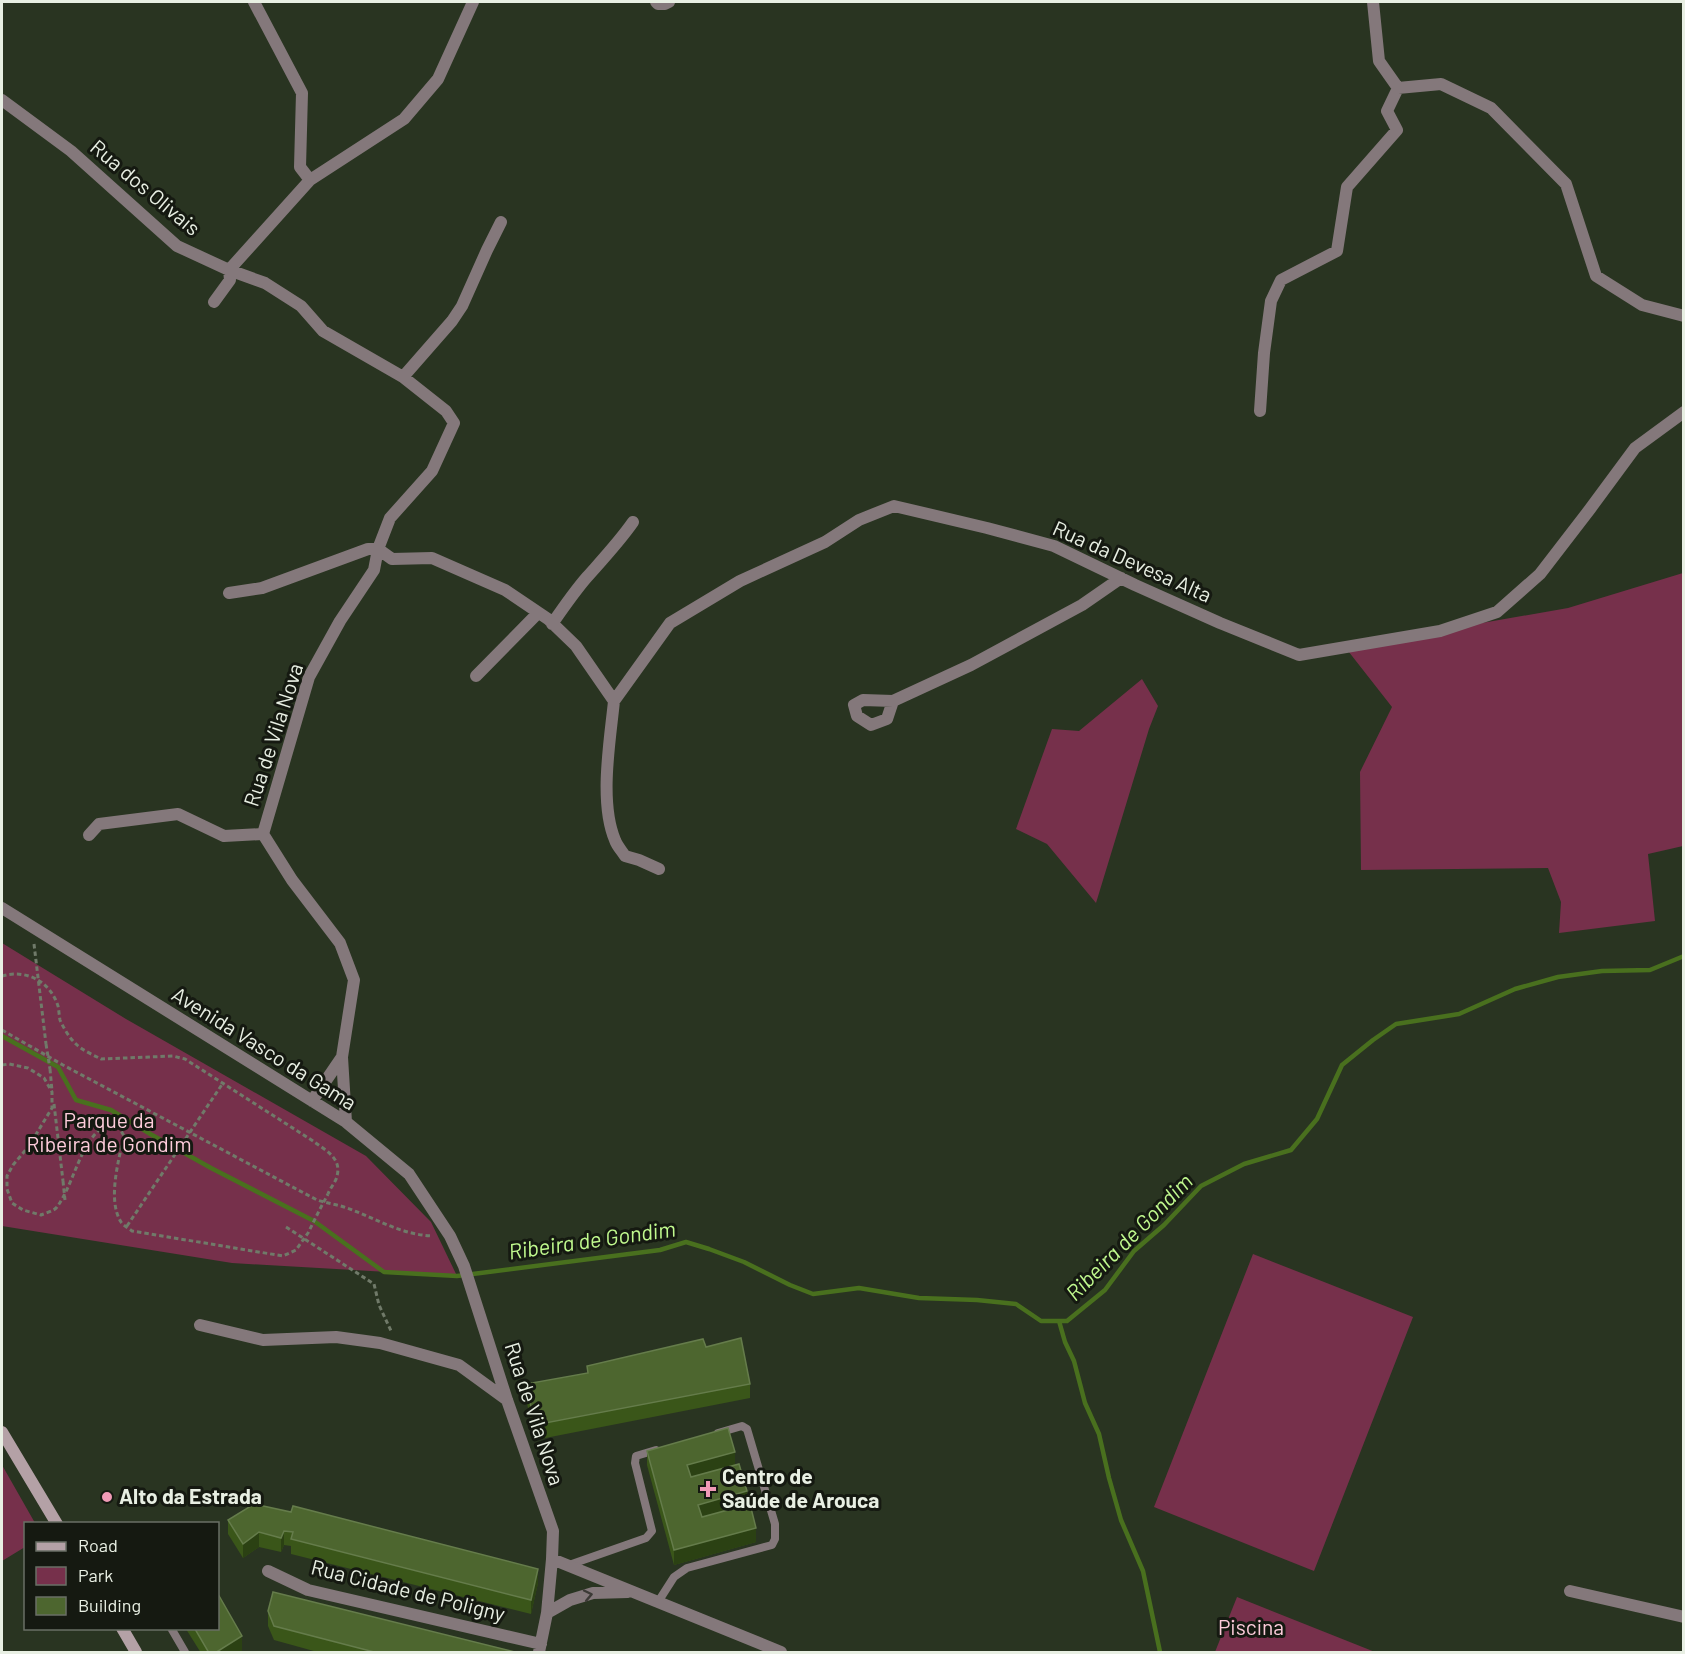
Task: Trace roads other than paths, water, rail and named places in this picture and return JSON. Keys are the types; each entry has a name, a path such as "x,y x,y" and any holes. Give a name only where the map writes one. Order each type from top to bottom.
{"main road":[{"path":"2,1432 56,1522"},
{"path":"123,1630 136,1653"}],"street":[{"path":"254,2 302,93 300,167 310,180"},
{"path":"214,302 230,280 229,270 310,180 404,119 438,79 473,2"},
{"path":"656,2 665,4 669,2"},
{"path":"1373,2 1379,61 1398,88"},
{"path":"1398,88 1441,84 1491,108 1566,184 1596,276 1642,305 1683,316"},
{"path":"1260,411 1264,352 1271,301 1281,280 1337,251 1347,187 1397,130 1387,111 1398,88"},
{"name":"Rua dos Olivais","path":"2,100 71,151 177,246 229,270"},
{"path":"403,377 452,321 462,306 501,222"},
{"name":"Rua de Vila Nova","path":"229,270 265,283 301,306 323,331 403,377 446,411 454,423 432,471 390,518 378,549 374,570 340,621 309,677 262,834 292,880 340,943 354,980 342,1057 346,1122"},
{"name":"Rua da Devesa Alta","path":"614,701 670,623 740,581 825,542 859,520 894,506 1054,546 1220,623 1299,656 1440,631 1497,612 1540,574 1635,448 1683,412"},
{"path":"552,624 564,605 621,540 633,522"},
{"path":"229,593 262,588 368,549 378,549 392,559 432,558 505,590 538,612 576,646 614,701 607,777 608,813 615,841 625,856 658,869"},
{"path":"893,701 961,670 1014,642 1082,605 1121,578"},
{"path":"476,676 538,612"},
{"path":"89,835 99,824 178,814 225,836 262,834"},
{"name":"Avenida Vasco da Gama","path":"2,908 346,1122 409,1174 450,1236 464,1266"},
{"name":"Rua de Vila Nova","path":"312,1101 342,1057"},
{"name":"Rua de Vila Nova","path":"464,1266 507,1400 553,1531 547,1613 540,1648"},
{"path":"200,1325 263,1340 336,1337 380,1343 459,1365 507,1400"},
{"path":"552,1558 781,1653"},
{"name":"Rua Cidade de Poligny","path":"268,1571 308,1590 540,1648"},
{"path":"1570,1591 1683,1617"},
{"path":"547,1613 570,1600 593,1593 633,1592"}],"lane":[{"path":"658,1602 674,1577 687,1568 772,1545 775,1539 775,1524 747,1430 742,1426 709,1435"},
{"path":"569,1565 646,1538 652,1531 635,1463 636,1456 664,1448"},
{"path":"172,1630 185,1653"}],"waterway":[{"name":"Ribeira de Gondim","path":"2,1036 58,1067 76,1100 111,1110 211,1168 314,1221 384,1272 457,1276 660,1250 686,1242 744,1262 813,1294 859,1288 919,1298 1016,1304 1041,1321 1067,1321 1105,1290 1134,1251 1164,1225 1201,1186 1244,1164 1291,1150 1317,1119 1342,1065 1396,1024 1459,1014 1515,989 1558,977 1602,971 1650,970 1684,956"},
{"path":"1059,1321 1074,1361 1085,1403 1099,1434 1121,1520 1143,1571 1160,1652"}],"place":[{"name":"Centro de Saúde de Arouca","path":"708,1489"},
{"name":"Alto da Estrada","path":"107,1497"}],"park label":[{"name":"Parque da Ribeira de Gondim","path":"109,1133"},
{"name":"Piscina","path":"1251,1628"}]}
